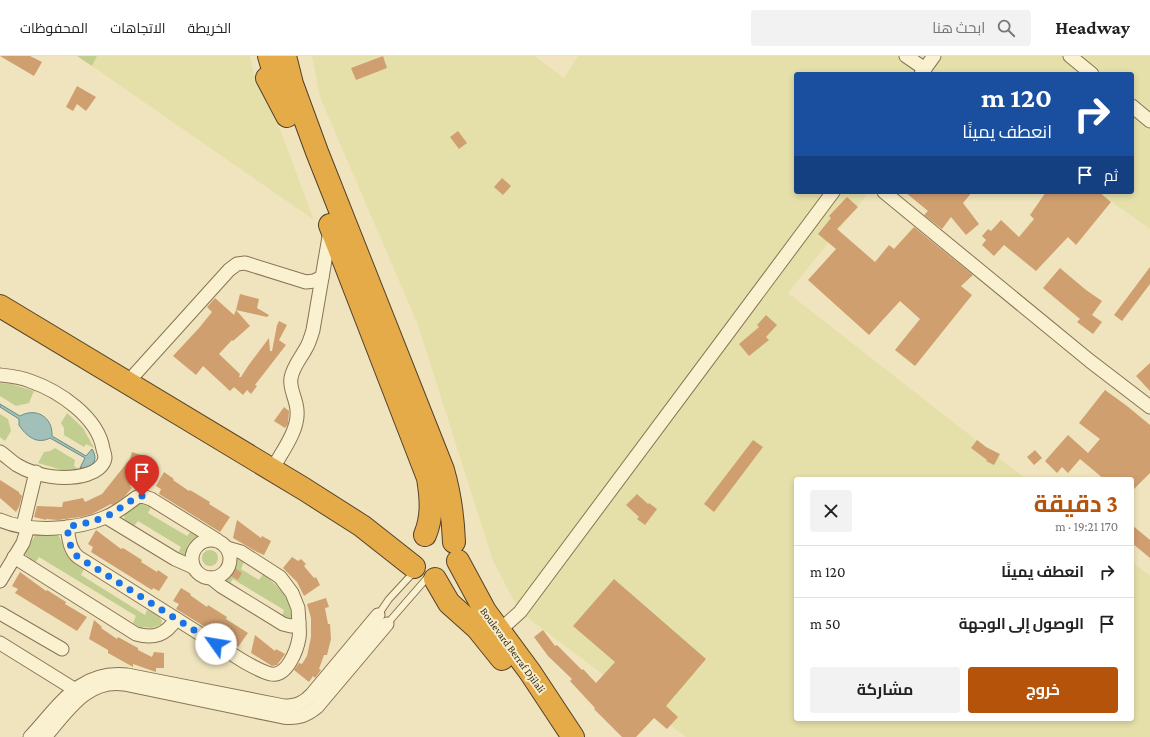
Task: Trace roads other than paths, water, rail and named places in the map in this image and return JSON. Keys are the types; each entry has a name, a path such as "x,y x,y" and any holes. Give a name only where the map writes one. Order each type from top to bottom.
{"highway":[{"path":"260,56 270,84 287,116"},
{"path":"269,56 287,116 428,478 431,501 428,527 426,534 416,543 413,548 412,555 423,573"},
{"path":"0,306 362,526 423,573 447,576 452,572 456,551 452,510 443,470 299,105 285,56"},
{"path":"426,534 438,533 450,538 456,551"},
{"name":"Boulevard Berraf Djilali","path":"456,551 478,599 530,672 573,737"},
{"name":"Boulevard Berraf Djilali","path":"423,573 449,603 477,628 513,673 556,737"}],"street":[{"path":"906,56 923,71 934,56"},
{"path":"1070,56 1090,72"},
{"path":"1134,108 1150,120"},
{"path":"500,631 520,612 831,194"},
{"path":"886,194 1090,361 1150,407"},
{"path":"272,470 296,428 298,412 291,387 291,379 296,364 310,342 314,330 330,227"},
{"path":"127,383 229,270 237,264 246,263 306,282 314,281 322,277"},
{"path":"0,374 30,380 68,400 95,428 102,443 105,458 102,466 94,472 80,477 62,478 18,466 0,452"},
{"path":"0,581 26,537 26,527 36,472"},
{"path":"0,520 26,527 67,527 106,517 137,497 147,497 222,544 230,560 226,570 217,577 211,578"},
{"path":"106,517 175,559 193,567 200,575 211,578 221,586 283,624 290,626 297,625 299,623"},
{"path":"67,527 71,548 78,557 243,661 271,674 276,674 286,669 293,656 299,638 299,623 298,608 292,593 280,577 241,552 222,544 206,540 196,546 191,556 193,567"},
{"path":"14,557 136,634 150,636 162,633 168,630 176,619"},
{"path":"0,613 62,649"},
{"path":"30,737 74,689 99,676 117,674 284,706 296,705 304,702 310,697 382,619"},
{"path":"45,737 82,696 94,688 109,684 124,684 283,717 302,717 317,707 382,619"},
{"path":"0,643 74,689"}],"lane":[{"path":"382,619 389,599 423,573"},
{"path":"382,619 423,573"}],"water":[{"path":"0,404 20,416 26,413 37,413 47,419 52,429 52,436 86,456 92,449 95,457 94,463 88,467 80,468 85,458 50,438 45,440 36,440 28,436 19,425 19,419 0,407"}]}
